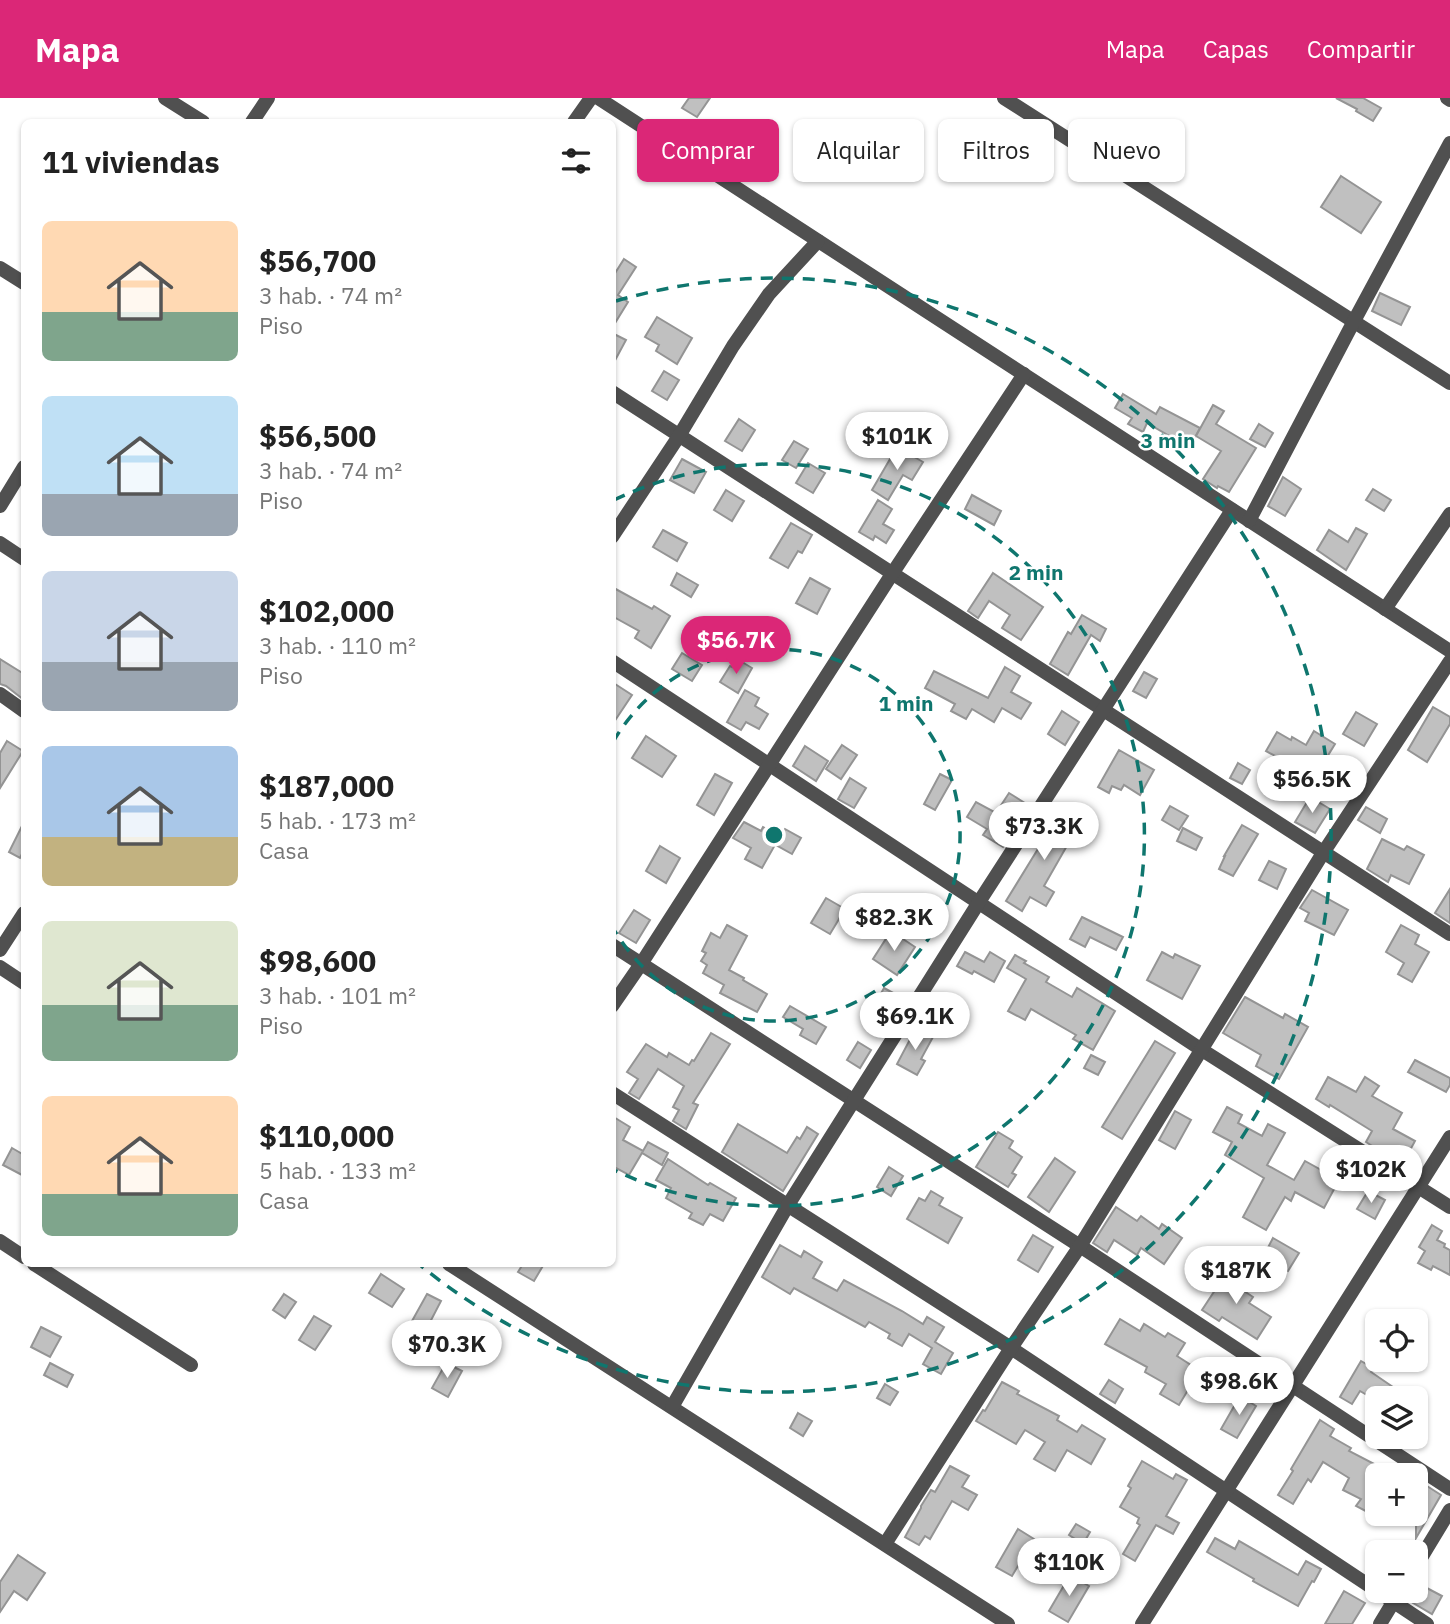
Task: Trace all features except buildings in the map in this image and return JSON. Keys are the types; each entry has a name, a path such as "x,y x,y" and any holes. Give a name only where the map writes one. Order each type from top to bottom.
{"street":[{"path":"165,98 198,119"},
{"path":"254,119 268,98"},
{"path":"576,119 591,98"},
{"path":"598,98 1450,651"},
{"path":"1004,98 1450,383"},
{"path":"1249,521 1450,143"},
{"path":"616,531 680,436 733,346 769,294 818,241"},
{"path":"0,268 21,282"},
{"path":"616,1000 1024,374"},
{"path":"616,395 1450,934"},
{"path":"0,506 21,472"},
{"path":"672,1407 788,1205 979,902 1232,510"},
{"path":"1385,609 1450,514"},
{"path":"0,543 21,557"},
{"path":"885,1544 1080,1246 1324,853 1450,661"},
{"path":"616,664 1202,1050 1450,1207"},
{"path":"0,694 21,708"},
{"path":"0,950 21,918"},
{"path":"616,948 1080,1246 1450,1489"},
{"path":"0,967 21,981"},
{"path":"616,1096 1011,1348 1227,1491 1365,1576"},
{"path":"1142,1624 1450,1137"},
{"path":"0,1241 21,1255"},
{"path":"39,1267 191,1365"},
{"path":"455,1267 1008,1624"},
{"path":"1428,1546 1450,1510"},
{"path":"1380,1624 1393,1603"},
{"path":"1404,1603 1427,1624"}]}
